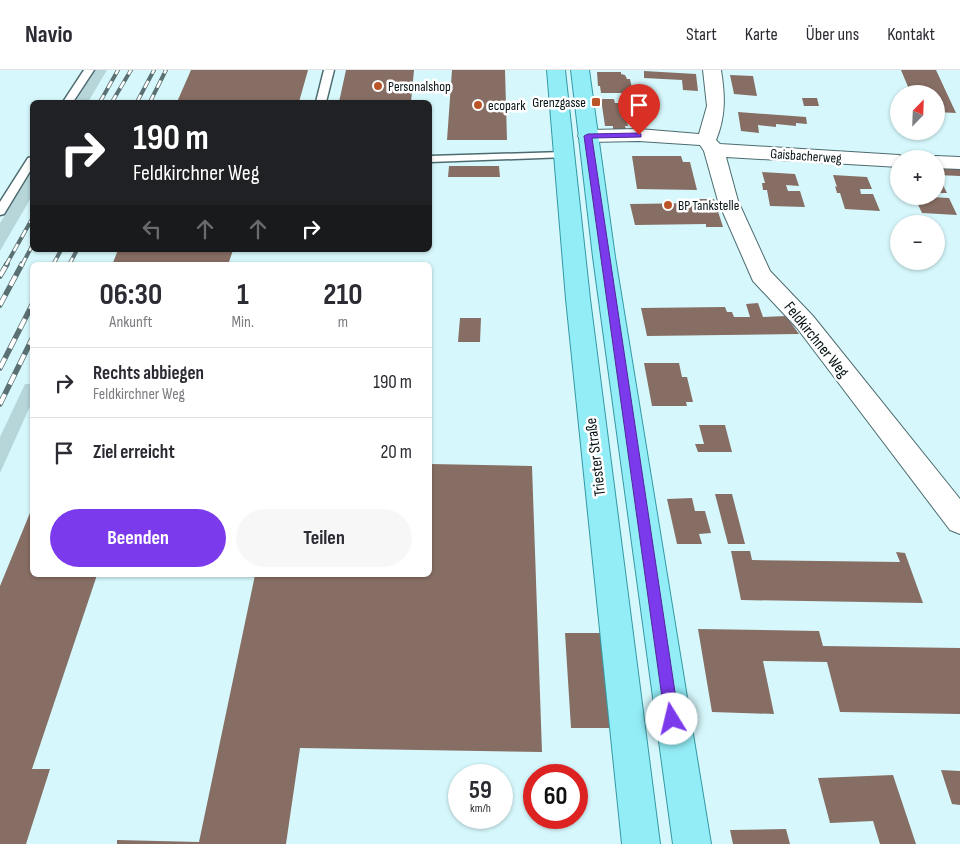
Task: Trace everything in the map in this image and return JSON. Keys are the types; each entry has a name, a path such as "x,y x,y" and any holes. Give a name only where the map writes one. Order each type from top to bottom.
{"main road":[{"name":"Triester Straße","path":"556,70 563,156 640,844"},
{"path":"580,70 645,540 692,844"}],"street":[{"path":"588,136 639,135 710,145 718,100 712,70"},
{"name":"Gaisbacherweg","path":"710,145 890,160"},
{"name":"Feldkirchner Weg","path":"710,145 728,201 761,275 804,322 960,521"},
{"path":"945,162 960,163"}],"lane":[{"path":"69,100 89,70"},
{"path":"322,100 329,70"},
{"path":"432,159 563,156"},
{"path":"0,211 30,163"}],"shaded area":[{"path":"95,70 107,70 89,100 76,100"},
{"path":"30,174 30,199 0,251 0,223"},
{"path":"25,384 30,384 30,406 0,473 0,437"}],"building":[{"path":"191,70 308,70 300,100 178,100"},
{"name":"Personalshop","path":"346,70 414,70 411,100 339,100"},
{"name":"ecopark","path":"452,70 505,70 507,140 447,140"},
{"path":"901,70 936,70 943,85 907,85"},
{"path":"644,71 696,74 698,91 683,90 682,80 644,78"},
{"path":"597,72 621,72 627,79 630,79 633,93 601,93 600,86 598,86"},
{"path":"730,75 753,76 757,96 734,94"},
{"path":"945,89 956,113 945,112"},
{"path":"802,98 817,98 819,106 804,106"},
{"path":"601,99 614,99 615,103 638,103 639,108 625,109 628,126 625,126 626,129 613,129 613,126 605,126"},
{"path":"738,112 806,117 807,124 796,123 796,126 776,124 776,127 758,125 759,133 741,131"},
{"name":"BP Tankstelle","path":"632,156 681,156 683,162 690,162 697,190 637,189"},
{"path":"449,166 499,166 500,177 448,177"},
{"path":"945,168 960,169 960,176 945,175"},
{"path":"762,172 795,174 799,186 786,185 788,191 800,191 805,207 770,206 767,190 763,190 762,183 765,183"},
{"path":"833,175 867,177 872,189 860,189 861,194 873,194 880,211 845,209 840,193 837,193"},
{"path":"945,198 949,198 957,215 922,213 918,205 945,205"},
{"path":"698,199 714,199 723,227 706,227 706,224 635,225 630,204 699,203"},
{"path":"117,252 232,252 229,262 113,262"},
{"path":"758,303 763,317 786,316 799,334 647,336 641,308 725,307 727,312 732,312 734,317 750,317 746,304"},
{"path":"460,318 481,318 480,342 458,342"},
{"path":"644,363 679,363 682,377 687,377 693,402 686,402 687,406 652,406"},
{"path":"699,425 725,425 732,452 698,452 695,444 704,444"},
{"path":"432,464 532,466 542,752 300,748 286,844 117,844 117,840 199,842 255,577 432,577"},
{"path":"715,494 732,494 745,544 728,544"},
{"path":"692,498 695,511 705,511 711,533 699,534 702,544 677,544 667,499"},
{"path":"30,513 30,577 96,577 32,769 50,769 26,844 0,844 0,586"},
{"path":"731,551 750,551 752,560 900,562 896,552 905,553 923,603 741,600"},
{"path":"698,629 819,631 823,646 960,648 960,714 840,712 827,662 763,661 774,714 712,712"},
{"path":"565,633 604,633 613,728 571,728"},
{"path":"941,770 960,771 960,805 952,804"},
{"path":"893,775 916,844 880,844 873,821 830,823 818,778"},
{"path":"786,829 790,844 733,844 730,830"}],"railway":[{"path":"101,100 118,70"},
{"path":"113,100 131,70"},
{"path":"138,100 154,70"},
{"path":"151,100 166,70"},
{"path":"6,265 30,223"},
{"path":"22,265 30,250"},
{"path":"55,262 60,252"},
{"path":"71,262 76,252"},
{"path":"0,276 7,264"},
{"path":"0,305 22,264"},
{"path":"0,368 30,309"},
{"path":"0,404 30,343"}],"place":[{"name":"Personalshop","path":"378,86"},
{"name":"Grenzgasse","path":"596,102"},
{"name":"ecopark","path":"478,105"},
{"name":"BP Tankstelle","path":"668,205"}],"route":[{"path":"639,135 588,136 672,719"}]}
